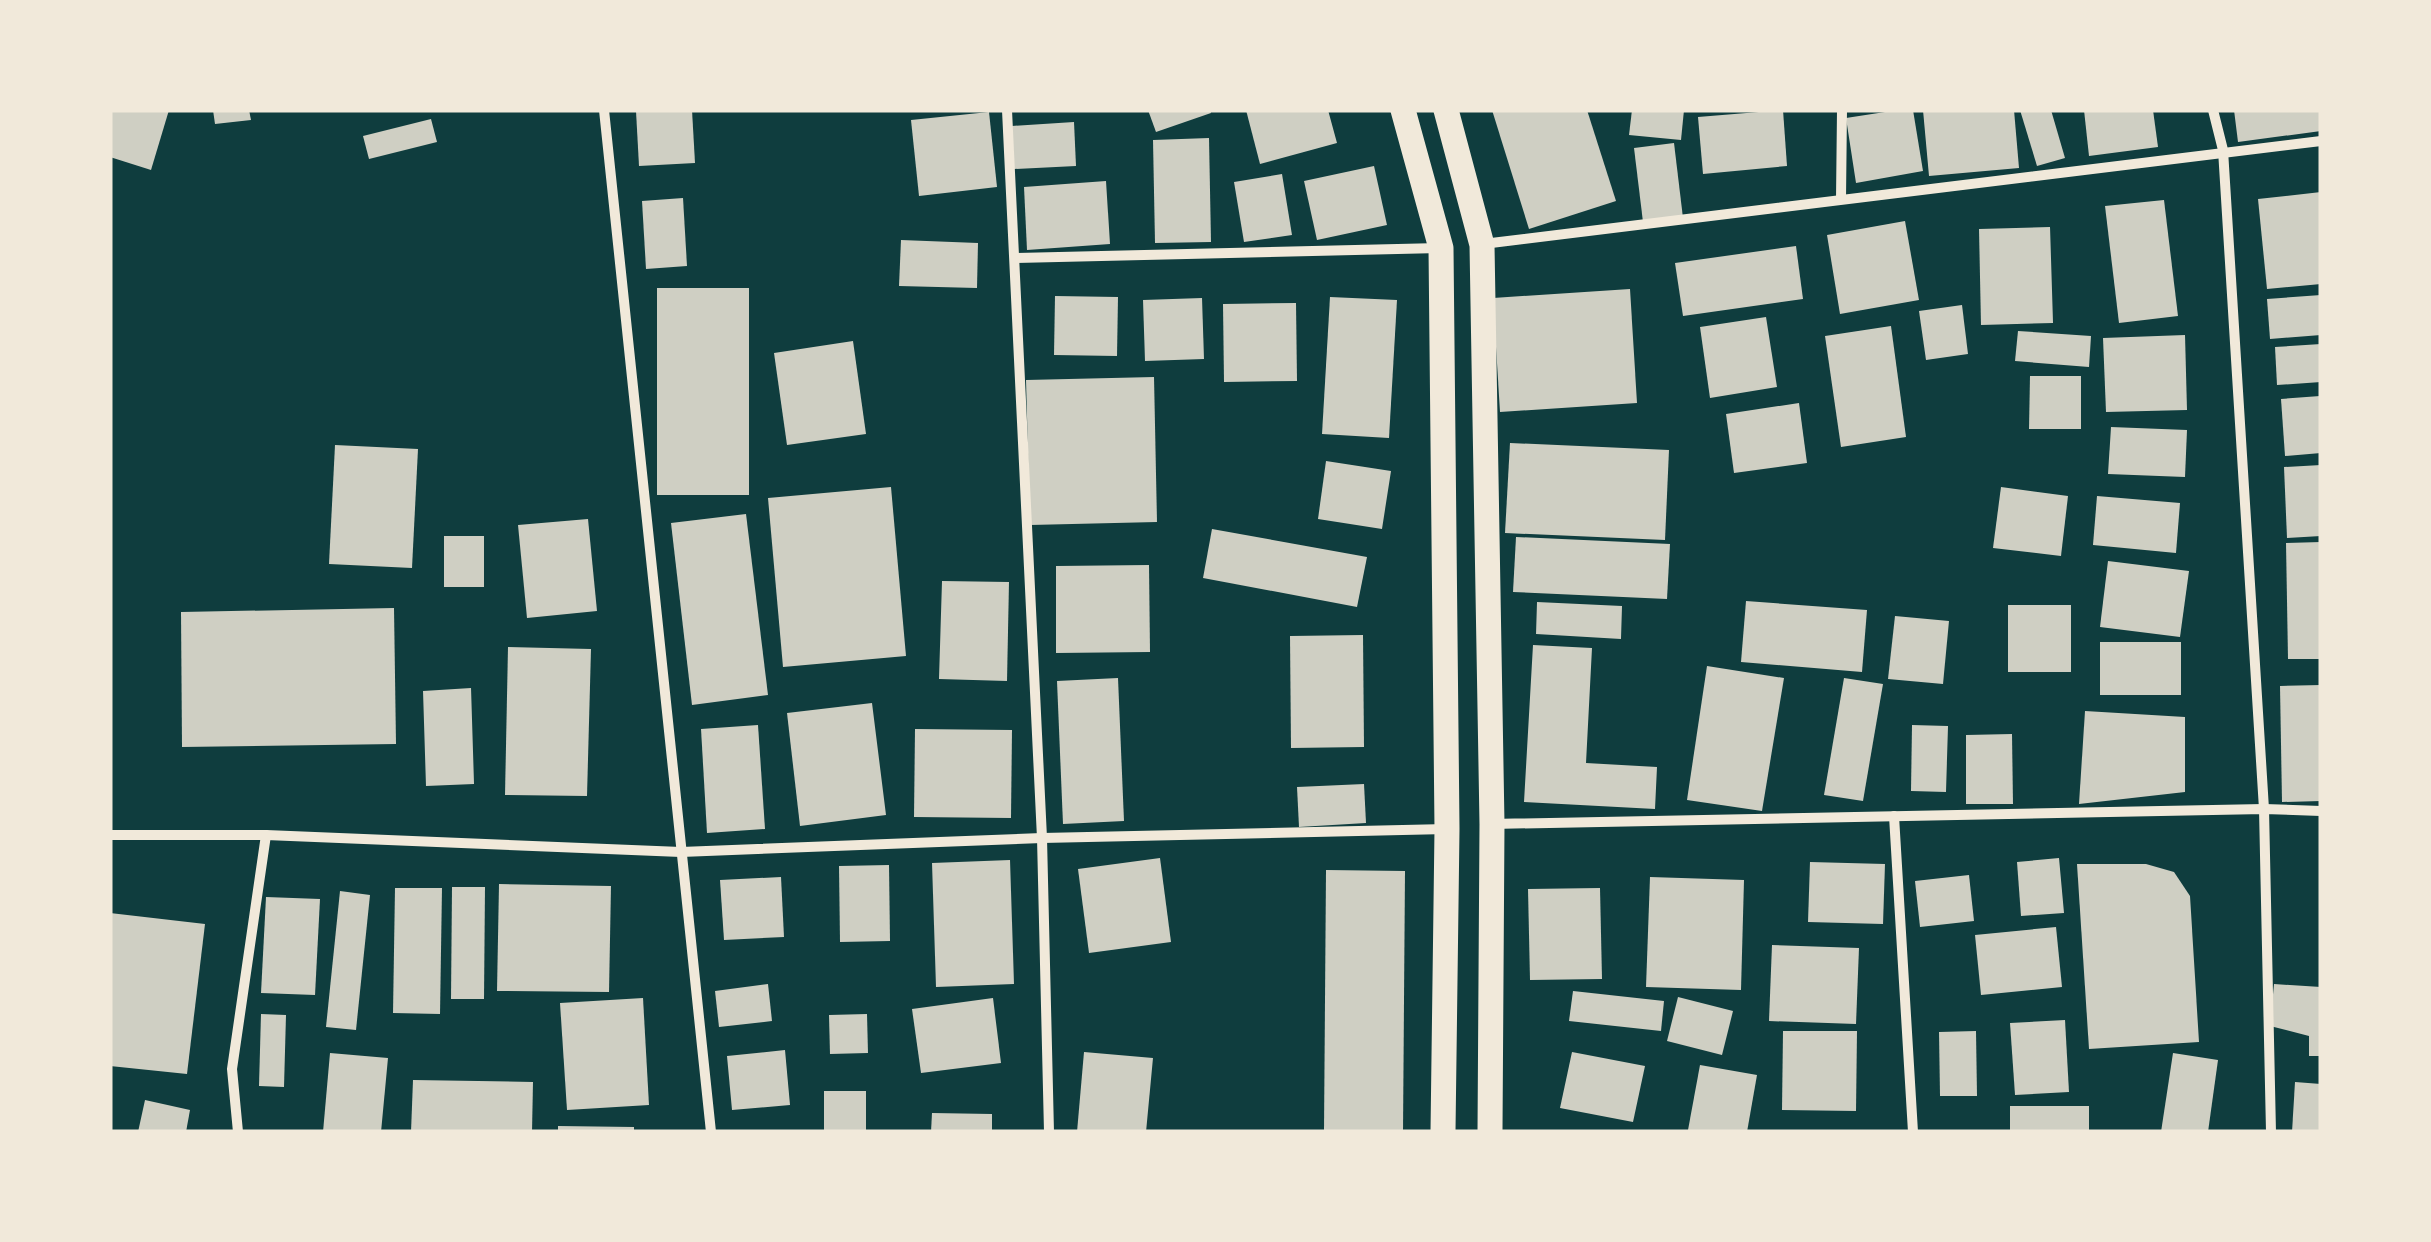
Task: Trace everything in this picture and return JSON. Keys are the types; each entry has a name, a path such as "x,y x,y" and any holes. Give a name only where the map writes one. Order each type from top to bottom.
{"main road":[{"path":"1404,110 1442,248 1447,829 1443,1132"},
{"path":"1446,110 1482,244 1492,824 1490,1132"}],"street":[{"path":"604,110 711,1132"},
{"path":"1007,110 1042,838 1049,1132"},
{"path":"1840,199 1842,110"},
{"path":"2213,110 2223,150 2264,809 2271,1132"},
{"path":"1482,244 2321,140"},
{"path":"1016,258 1442,248"},
{"path":"1492,824 2321,811"},
{"path":"1894,816 1914,1132"},
{"path":"110,835 266,835 681,852 1042,838 1447,829"},
{"path":"238,1132 232,1069 266,835"}],"building":[{"path":"110,110 169,110 151,170 110,157"},
{"path":"213,110 249,110 251,120 215,124"},
{"path":"692,110 695,163 639,166 636,111"},
{"path":"1148,110 1210,110 1211,113 1156,132"},
{"path":"1246,110 1328,110 1337,143 1260,164"},
{"path":"1492,110 1587,110 1616,201 1529,229"},
{"path":"1632,110 1684,110 1681,140 1629,135"},
{"path":"1783,110 1787,166 1703,174 1698,117"},
{"path":"1913,110 1923,171 1856,183 1846,118"},
{"path":"1923,110 2014,110 2019,168 1929,176"},
{"path":"2020,110 2051,110 2065,158 2037,166"},
{"path":"2084,110 2153,110 2158,147 2089,156"},
{"path":"2234,110 2321,110 2321,131 2238,142"},
{"path":"989,112 997,187 919,196 911,120"},
{"path":"431,119 437,142 369,159 363,136"},
{"path":"1074,122 1076,166 1014,169 1012,126"},
{"path":"1209,138 1211,242 1155,243 1153,140"},
{"path":"1674,143 1683,218 1643,222 1634,148"},
{"path":"1374,166 1387,225 1317,240 1304,181"},
{"path":"1282,174 1292,235 1244,242 1234,182"},
{"path":"1106,181 1110,244 1027,250 1024,187"},
{"path":"2321,192 2321,284 2267,289 2258,199"},
{"path":"683,198 687,266 646,269 642,201"},
{"path":"2164,200 2178,316 2119,323 2105,206"},
{"path":"1905,221 1919,300 1840,314 1827,235"},
{"path":"2050,227 2053,323 1981,325 1979,229"},
{"path":"901,240 978,243 977,288 899,286"},
{"path":"1796,246 1803,299 1683,316 1675,263"},
{"path":"657,288 749,288 749,495 657,495"},
{"path":"1630,289 1637,403 1500,412 1493,298"},
{"path":"2321,295 2321,335 2270,339 2267,299"},
{"path":"1055,296 1118,297 1117,356 1054,355"},
{"path":"1330,297 1397,300 1389,438 1322,434"},
{"path":"1202,298 1204,359 1145,361 1143,300"},
{"path":"1296,303 1297,381 1224,382 1223,304"},
{"path":"1962,305 1968,354 1926,360 1919,311"},
{"path":"1766,317 1777,387 1710,398 1700,327"},
{"path":"1891,326 1906,437 1841,447 1825,336"},
{"path":"2018,331 2091,336 2089,367 2015,361"},
{"path":"2185,335 2187,410 2106,412 2103,338"},
{"path":"853,341 866,434 787,445 774,353"},
{"path":"2321,344 2321,382 2277,385 2275,347"},
{"path":"2030,376 2081,376 2081,429 2029,429"},
{"path":"1154,377 1157,522 1030,525 1026,380"},
{"path":"2320,396 2321,453 2285,456 2281,399"},
{"path":"1799,403 1807,463 1734,473 1726,414"},
{"path":"2111,427 2187,430 2185,477 2108,474"},
{"path":"1510,443 1669,450 1665,540 1505,533"},
{"path":"335,445 418,449 412,568 329,564"},
{"path":"1326,461 1391,471 1382,529 1318,519"},
{"path":"2321,465 2321,536 2287,538 2284,467"},
{"path":"891,487 906,656 783,667 768,498"},
{"path":"2001,487 2068,496 2061,556 1993,548"},
{"path":"2097,496 2180,503 2176,553 2093,545"},
{"path":"746,514 768,695 692,705 671,523"},
{"path":"588,519 597,611 527,618 518,525"},
{"path":"1212,529 1367,557 1357,607 1203,578"},
{"path":"444,536 484,536 484,587 444,587"},
{"path":"1516,537 1670,544 1667,599 1513,592"},
{"path":"2321,542 2321,659 2288,659 2286,543"},
{"path":"2108,561 2189,571 2180,637 2100,627"},
{"path":"1149,565 1150,652 1056,653 1056,566"},
{"path":"942,581 1009,582 1007,681 939,679"},
{"path":"1746,601 1867,610 1862,672 1741,662"},
{"path":"1537,602 1622,606 1621,639 1536,634"},
{"path":"2008,605 2071,605 2071,672 2008,672"},
{"path":"394,608 396,744 182,747 181,612"},
{"path":"1895,616 1949,621 1943,684 1888,679"},
{"path":"1363,635 1364,747 1291,748 1290,636"},
{"path":"2100,642 2181,642 2181,695 2100,695"},
{"path":"1533,645 1592,648 1586,763 1657,767 1655,809 1524,802"},
{"path":"508,647 591,649 587,796 505,795"},
{"path":"1707,666 1784,678 1762,811 1687,800"},
{"path":"1118,678 1124,821 1063,824 1057,681"},
{"path":"1844,678 1883,684 1863,801 1824,795"},
{"path":"2321,685 2321,801 2282,802 2280,686"},
{"path":"471,688 474,784 426,786 423,691"},
{"path":"872,703 886,815 800,826 787,713"},
{"path":"2085,711 2185,717 2185,792 2079,804"},
{"path":"758,725 765,829 707,833 701,729"},
{"path":"1912,725 1948,726 1946,792 1911,791"},
{"path":"915,729 1012,730 1011,818 914,817"},
{"path":"2012,734 2013,804 1966,804 1966,735"},
{"path":"1364,784 1366,823 1299,827 1297,787"},
{"path":"1160,858 1171,942 1089,953 1078,869"},
{"path":"2059,858 2064,913 2021,916 2017,862"},
{"path":"1010,860 1014,984 936,987 932,863"},
{"path":"1810,862 1885,864 1883,924 1808,922"},
{"path":"2077,864 2146,864 2174,872 2190,896 2199,1042 2089,1049"},
{"path":"889,865 890,941 840,942 839,866"},
{"path":"1326,870 1405,871 1403,1132 1324,1132"},
{"path":"1969,875 1974,921 1920,927 1915,881"},
{"path":"781,877 784,937 724,940 720,880"},
{"path":"1650,877 1744,880 1741,990 1646,987"},
{"path":"499,884 611,886 609,992 497,991"},
{"path":"452,887 485,887 484,999 451,999"},
{"path":"395,888 442,888 440,1014 393,1013"},
{"path":"1600,888 1602,979 1530,980 1528,889"},
{"path":"340,891 370,895 356,1030 326,1027"},
{"path":"266,897 320,899 315,995 261,993"},
{"path":"110,913 205,924 187,1074 110,1066"},
{"path":"2056,927 2062,987 1981,995 1975,935"},
{"path":"1772,945 1859,948 1856,1024 1769,1021"},
{"path":"768,984 772,1021 719,1027 715,991"},
{"path":"2274,984 2321,987 2321,1056 2309,1056 2309,1036 2270,1026"},
{"path":"1573,991 1664,1001 1661,1031 1569,1021"},
{"path":"1678,997 1733,1011 1722,1055 1667,1041"},
{"path":"643,998 649,1105 567,1110 560,1003"},
{"path":"993,998 1001,1063 921,1073 912,1009"},
{"path":"261,1014 286,1015 284,1087 259,1086"},
{"path":"867,1014 868,1053 830,1054 829,1015"},
{"path":"2065,1020 2069,1092 2015,1095 2010,1023"},
{"path":"1783,1031 1857,1031 1856,1111 1782,1110"},
{"path":"1976,1031 1977,1096 1940,1096 1939,1032"},
{"path":"785,1050 790,1105 732,1110 727,1056"},
{"path":"1084,1052 1153,1058 1146,1132 1077,1132"},
{"path":"1572,1052 1645,1066 1633,1122 1560,1108"},
{"path":"330,1053 388,1058 381,1132 323,1132"},
{"path":"2173,1053 2218,1060 2208,1132 2161,1132"},
{"path":"1700,1065 1757,1075 1747,1132 1688,1130"},
{"path":"413,1080 533,1082 532,1132 411,1132"},
{"path":"2295,1082 2321,1084 2321,1132 2292,1132"},
{"path":"824,1091 866,1091 866,1132 824,1132"},
{"path":"145,1100 190,1110 186,1132 138,1132"},
{"path":"2010,1106 2089,1106 2089,1132 2010,1132"},
{"path":"932,1113 992,1114 992,1132 931,1132"},
{"path":"558,1126 634,1127 634,1132 558,1132"}]}
